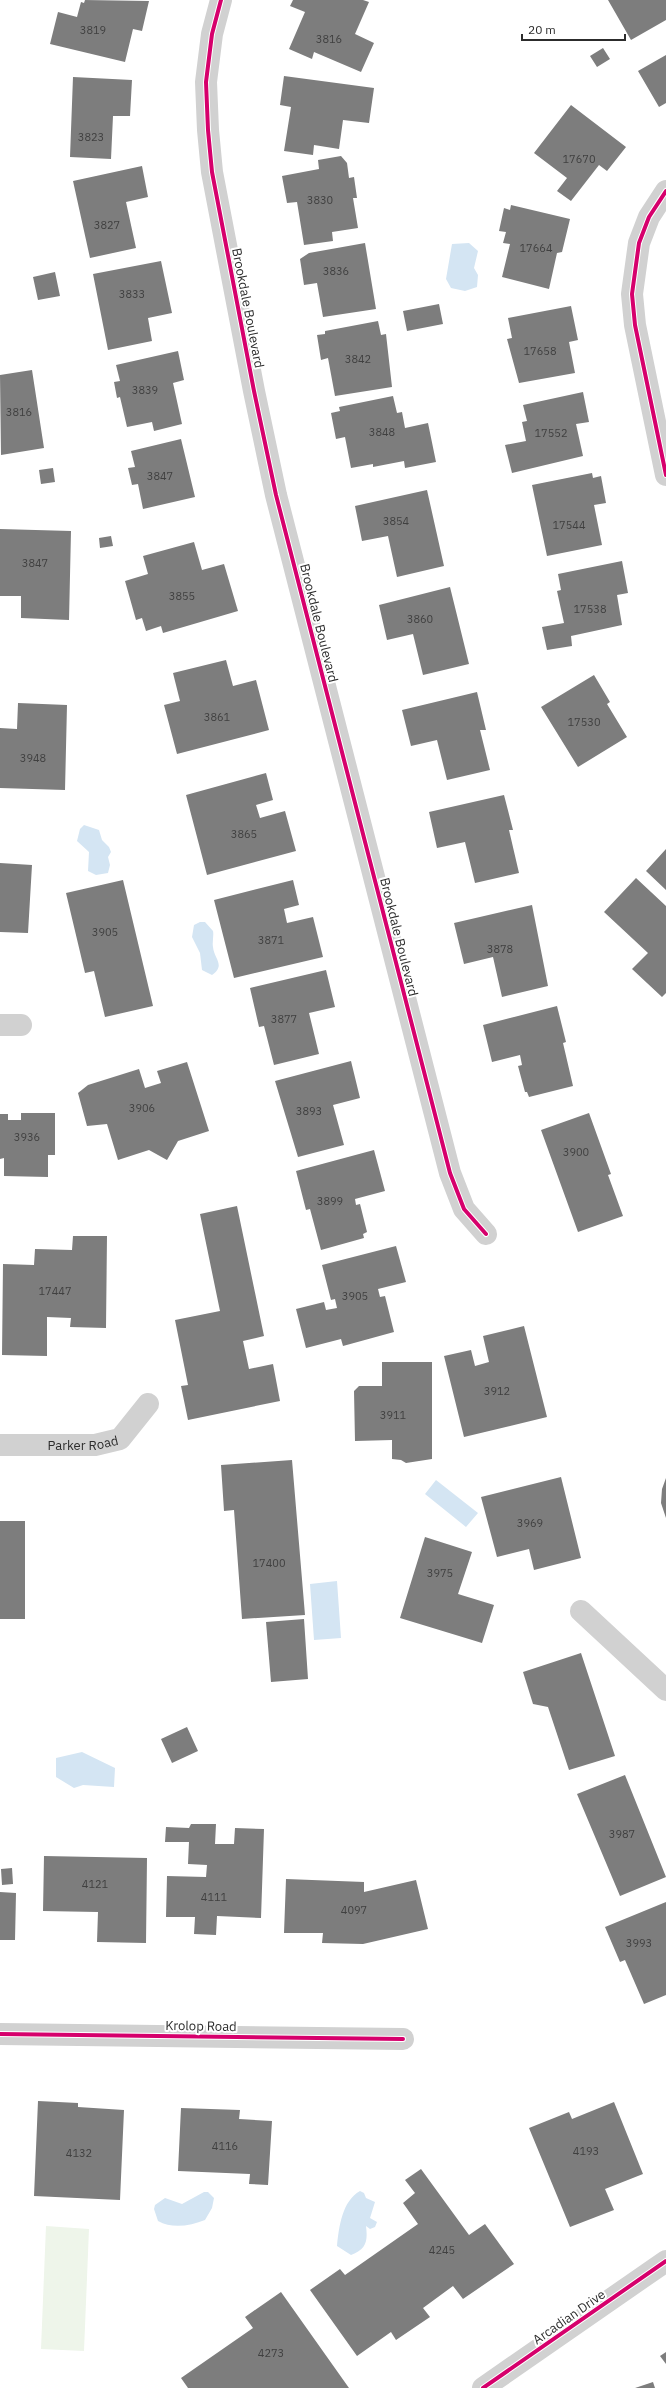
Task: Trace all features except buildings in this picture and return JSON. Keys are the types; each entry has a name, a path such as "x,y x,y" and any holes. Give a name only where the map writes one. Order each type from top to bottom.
{"street":[{"name":"Brookdale Boulevard","path":"221,0 212,34 206,82 212,172 276,495 450,1173 464,1209 486,1234"},
{"path":"666,191 649,217 639,243 632,294 635,324 666,474"},
{"name":"Parker Road","path":"0,1445 95,1445 120,1439 148,1404"},
{"path":"581,1611 666,1690"},
{"name":"Krolop Road","path":"0,2034 403,2039"},
{"name":"Arcadian Drive","path":"483,2388 666,2261"}],"shaded area":[{"path":"46,2226 89,2229 84,2351 41,2349"}],"water":[{"path":"469,243 478,251 474,268 478,275 477,287 465,291 451,288 446,279 452,244"},
{"path":"84,825 99,830 102,840 109,847 111,852 108,857 110,865 108,873 96,875 88,871 89,852 77,841 80,829"},
{"path":"200,922 205,922 213,931 213,947 219,965 212,975 202,970 200,953 192,937 194,925"},
{"path":"436,1480 478,1513 466,1527 425,1494"},
{"path":"337,1581 341,1638 314,1640 310,1584"},
{"path":"82,1752 115,1768 114,1787 83,1785 74,1788 56,1777 56,1758"},
{"path":"360,2191 364,2193 366,2198 375,2202 370,2218 377,2222 375,2227 370,2229 366,2226 367,2236 365,2244 360,2250 351,2255 337,2246 340,2223 349,2201"},
{"path":"204,2192 208,2192 214,2198 212,2208 205,2220 181,2226 163,2224 158,2221 154,2209 155,2205 165,2198 182,2204"}],"cycle path":[{"path":"221,0 212,34 206,82 212,172 254,391 276,495 450,1173 464,1209 486,1234"},
{"path":"666,191 649,217 639,243 632,294 635,325 666,475"},
{"path":"0,2034 403,2039"},
{"path":"483,2388 666,2261"}]}
